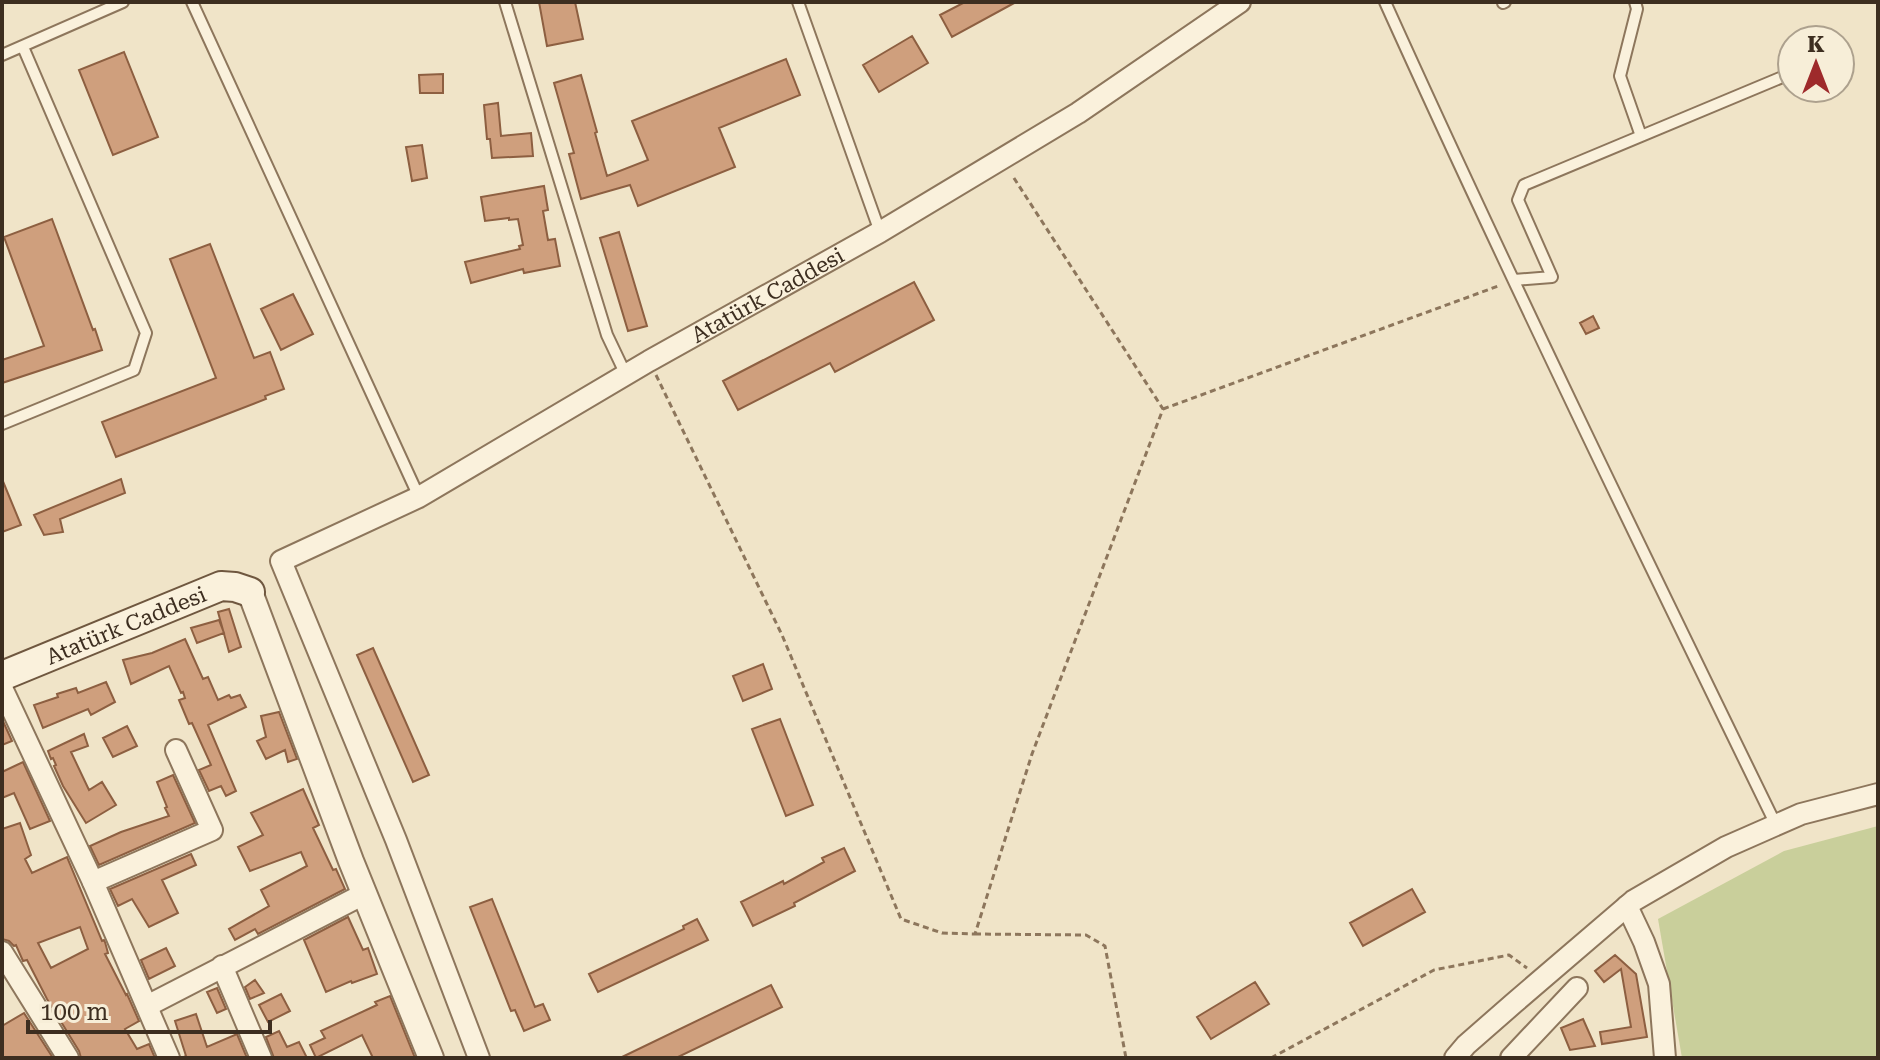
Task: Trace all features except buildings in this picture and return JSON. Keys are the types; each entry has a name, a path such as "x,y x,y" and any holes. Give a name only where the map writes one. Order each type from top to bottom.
{"main road":[{"name":"Atatürk Caddesi","path":"2,676 221,586 250,592"}],"street":[{"name":"Atatürk Caddesi","path":"479,1058 396,840 281,561 419,497 649,361 880,232 1078,113 1240,2"},
{"path":"250,592 364,894 431,1058"},
{"path":"2,688 93,882 169,1058"},
{"path":"93,882 212,830 176,750"},
{"path":"1455,1058 1466,1045 1627,906 1726,847 1801,814 1878,794"},
{"path":"147,1006 364,894"},
{"path":"1627,906 1659,984 1665,1058"},
{"path":"2,952 8,975 68,1058"},
{"path":"222,966 261,1058"},
{"path":"1511,1058 1577,988"}],"lane":[{"path":"2,55 123,2"},
{"path":"192,2 419,497"},
{"path":"505,2 607,335 626,375"},
{"path":"798,2 880,232"},
{"path":"1385,2 1605,472 1776,825"},
{"path":"1635,2 1637,9 1620,76 1641,136"},
{"path":"2,424 134,370 146,333 23,47"},
{"path":"1514,280 1552,277 1518,200 1524,185 1776,80"}],"path":[{"path":"1001,159 1163,409"},
{"path":"975,934 1032,754 1163,409 1514,280"},
{"path":"649,361 782,635 901,919 942,933 1086,935 1105,946 1126,1058"},
{"path":"1271,1058 1434,970 1509,955 1543,978"}],"green space":[{"path":"1878,826 1878,1058 1682,1058 1658,919 1784,851"}]}
